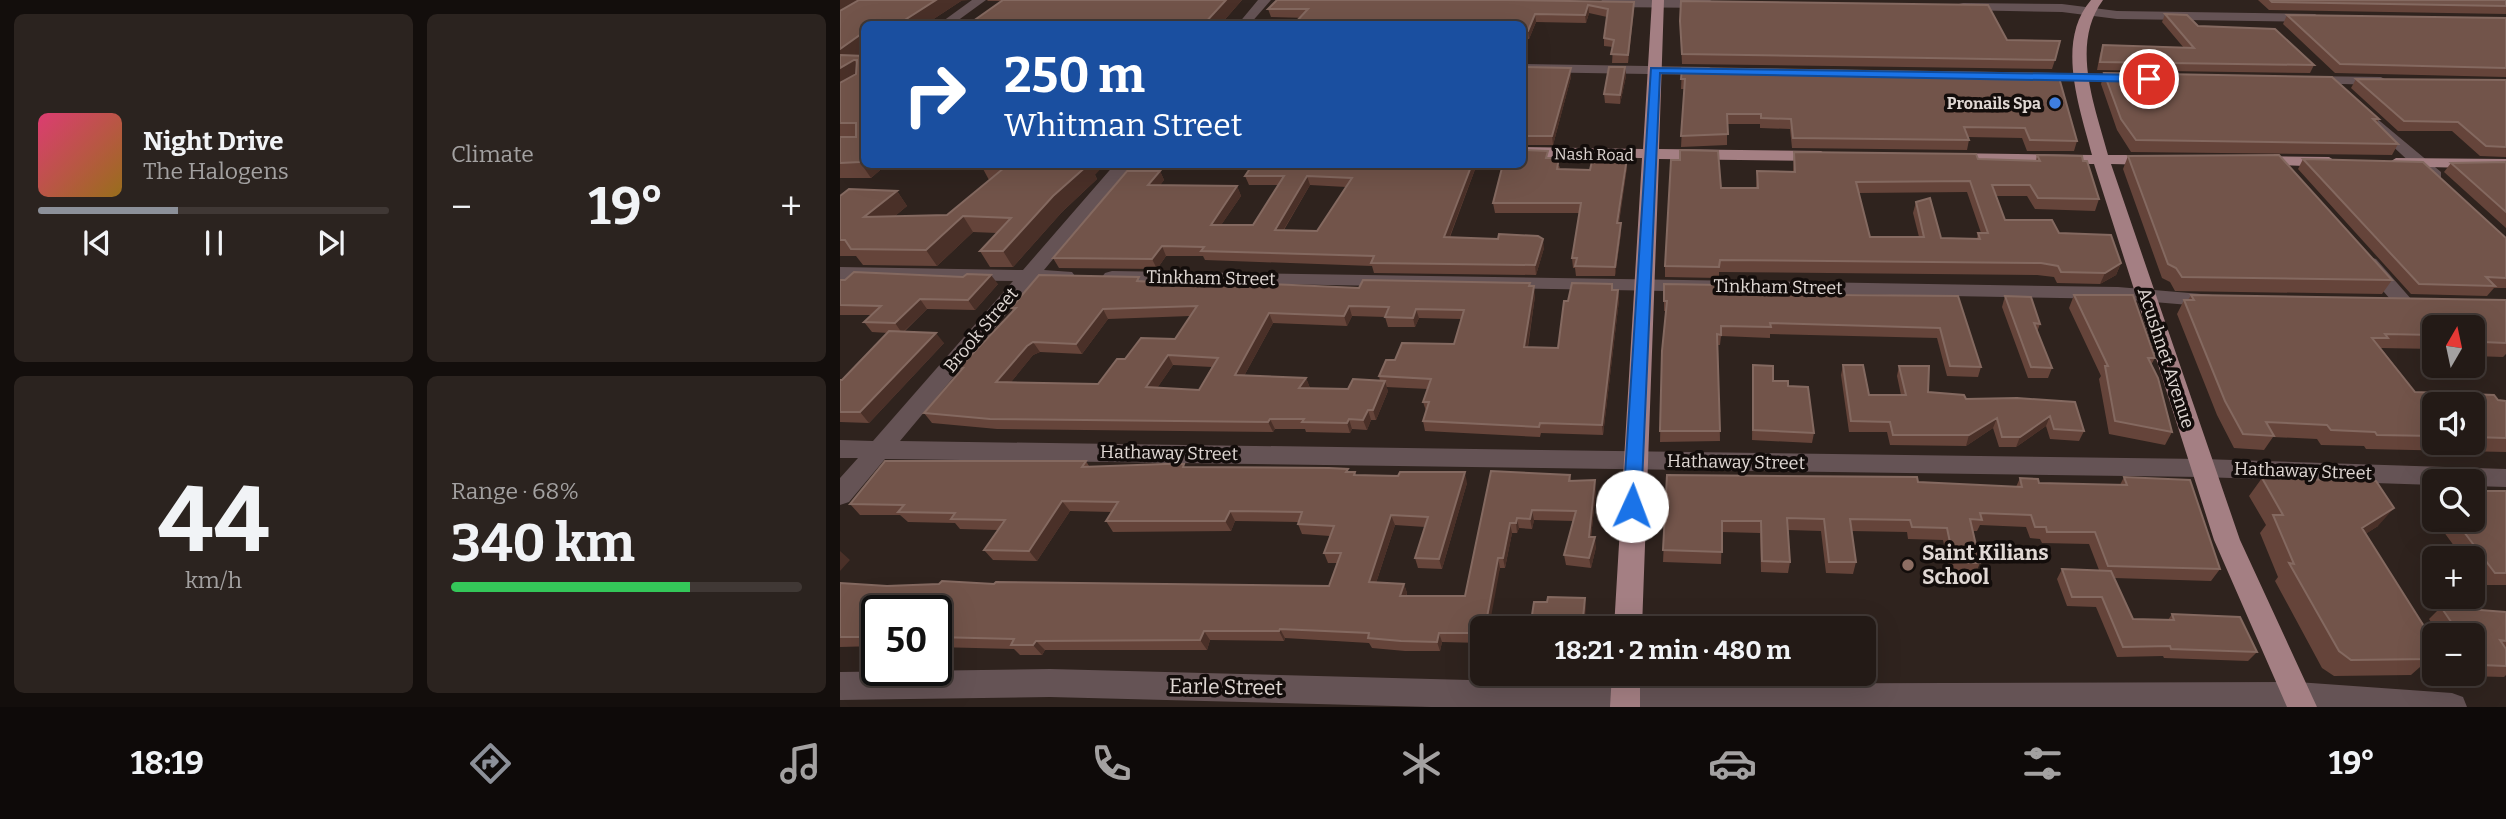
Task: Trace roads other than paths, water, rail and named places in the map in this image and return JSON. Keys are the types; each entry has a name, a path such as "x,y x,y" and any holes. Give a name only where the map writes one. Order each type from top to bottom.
{"main road":[{"path":"1628,616 1642,284 1652,155 1658,2"},
{"name":"Acushnet Avenue","path":"2093,6 2080,36 2080,78 2101,160 2202,468 2235,559 2299,702"},
{"name":"Nash Road","path":"1526,152 1839,156"},
{"path":"1936,158 2166,160"},
{"path":"2236,161 2343,162"},
{"path":"2382,162 2506,164"}],"street":[{"path":"948,21 980,0"},
{"path":"1247,21 1265,0"},
{"path":"2243,0 2281,35"},
{"path":"1589,2 1727,4"},
{"path":"1946,7 2093,6 2113,15 2325,18"},
{"path":"2311,62 2450,190"},
{"path":"1526,68 1721,71"},
{"path":"2018,77 2139,79"},
{"path":"2289,80 2398,82"},
{"path":"2278,161 2296,182"},
{"name":"Brook Street","path":"840,495 1121,168"},
{"path":"2360,253 2405,304"},
{"name":"Tinkham Street","path":"840,273 2118,293 2146,297 2239,301"},
{"path":"2379,303 2430,304"},
{"name":"Hathaway Street","path":"840,449 2202,468 2506,478"},
{"name":"Earle Street","path":"840,686 1050,683 2299,702 2452,707"}],"place":[{"name":"Pronails Spa","path":"2055,103"},
{"name":"Saint Kilians School","path":"1908,565"}]}
